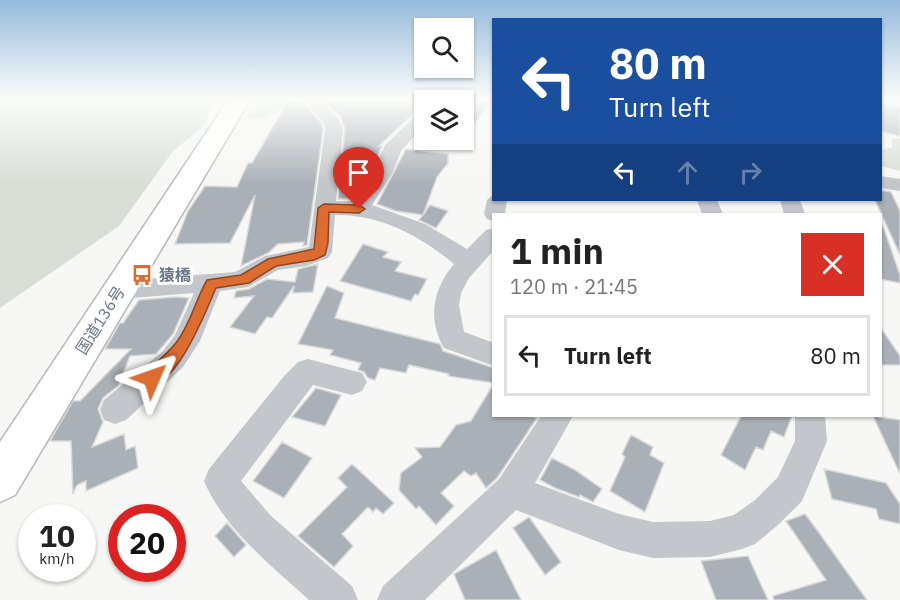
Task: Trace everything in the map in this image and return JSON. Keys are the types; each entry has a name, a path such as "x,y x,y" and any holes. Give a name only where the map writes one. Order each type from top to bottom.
{"highway":[{"name":"国道136号","path":"0,480 221,128"}],"street":[{"path":"119,290 244,280 273,262 306,258 320,252 334,128"},
{"path":"359,209 382,174 392,149 413,128"},
{"path":"882,182 900,185"},
{"path":"324,208 359,209 406,224 436,238 468,262"},
{"path":"492,235 449,288 446,300 450,336 454,340 492,354"},
{"path":"116,410 173,359 186,341 211,284"},
{"path":"338,600 248,517 230,498 221,481 295,384 308,371 352,382"},
{"path":"397,600 511,491 557,417"},
{"path":"511,491 619,532 653,540 710,539 742,531 767,512 790,489 811,441 810,417"}],"shaded area":[{"path":"0,128 202,128 173,151 119,226 0,308"},
{"path":"900,138 900,171 882,166 882,150 892,147 892,139"}],"building":[{"path":"273,128 323,128 307,245 303,246 304,242 278,244 268,253 241,266 255,195 230,243 175,244 188,211 205,186 237,187 248,163 252,163"},
{"path":"345,128 398,128 379,146 382,146 372,169 358,169 349,199 338,199"},
{"path":"882,128 900,128 900,136 882,132"},
{"path":"406,149 448,154 448,163 437,177 423,215 396,211 377,204"},
{"path":"882,190 891,192 900,211 900,255 882,213 875,201 882,201"},
{"path":"430,205 448,211 436,228 419,220"},
{"path":"882,226 900,275 900,283 882,279"},
{"path":"363,244 388,252 383,257 401,262 395,271 427,279 418,295 415,294 411,301 340,281"},
{"path":"318,264 313,292 293,293 294,286 272,318 267,317 255,334 230,327 254,296 234,298 236,291 249,289 267,279 295,282 298,269"},
{"path":"327,286 344,293 335,318 440,344 443,351 492,367 492,383 448,376 449,374 409,365 406,373 380,368 375,380 368,378 364,372 358,370 361,363 330,355 333,350 298,344"},
{"path":"189,298 173,334 156,354 130,356 118,386 103,398 98,409 103,422 92,447 124,434 126,450 135,446 138,468 86,491 86,481 77,485 73,494 71,441 50,441 73,401 80,401 131,349 105,349 120,323 123,323 139,300"},
{"path":"882,329 900,356 900,365 882,365"},
{"path":"492,386 492,417 537,418 497,478 486,488 476,473 471,476 464,471 441,493 454,506 436,525 419,506 416,509 399,490 401,473 422,457 415,448 440,447 456,425 471,421"},
{"path":"316,388 341,395 325,426 292,417"},
{"path":"740,417 792,417 784,437 771,431 763,450 756,447 745,470 721,455"},
{"path":"873,417 900,420 900,474"},
{"path":"631,435 653,447 650,455 664,463 645,512 610,491 625,457 622,454"},
{"path":"282,442 312,458 284,498 253,481"},
{"path":"552,458 575,470 602,489 593,502 540,480"},
{"path":"352,464 394,503 383,514 376,508 373,512 368,507 342,534 353,546 334,567 298,536 347,487 338,478"},
{"path":"824,469 886,483 900,504 900,524 879,519 876,509 832,499"},
{"path":"805,514 867,600 774,600 773,596 826,580 786,521"},
{"path":"529,517 561,562 545,575 513,528"},
{"path":"227,523 246,545 234,557 215,536"},
{"path":"496,550 521,600 465,600 454,574"},
{"path":"748,556 768,600 716,600 701,561"}],"place":[{"name":"猿橋","path":"142,275"}],"route":[{"path":"152,378 173,359 186,341 211,284 244,280 273,262 314,256 320,252 322,243 324,208 359,209"}]}
